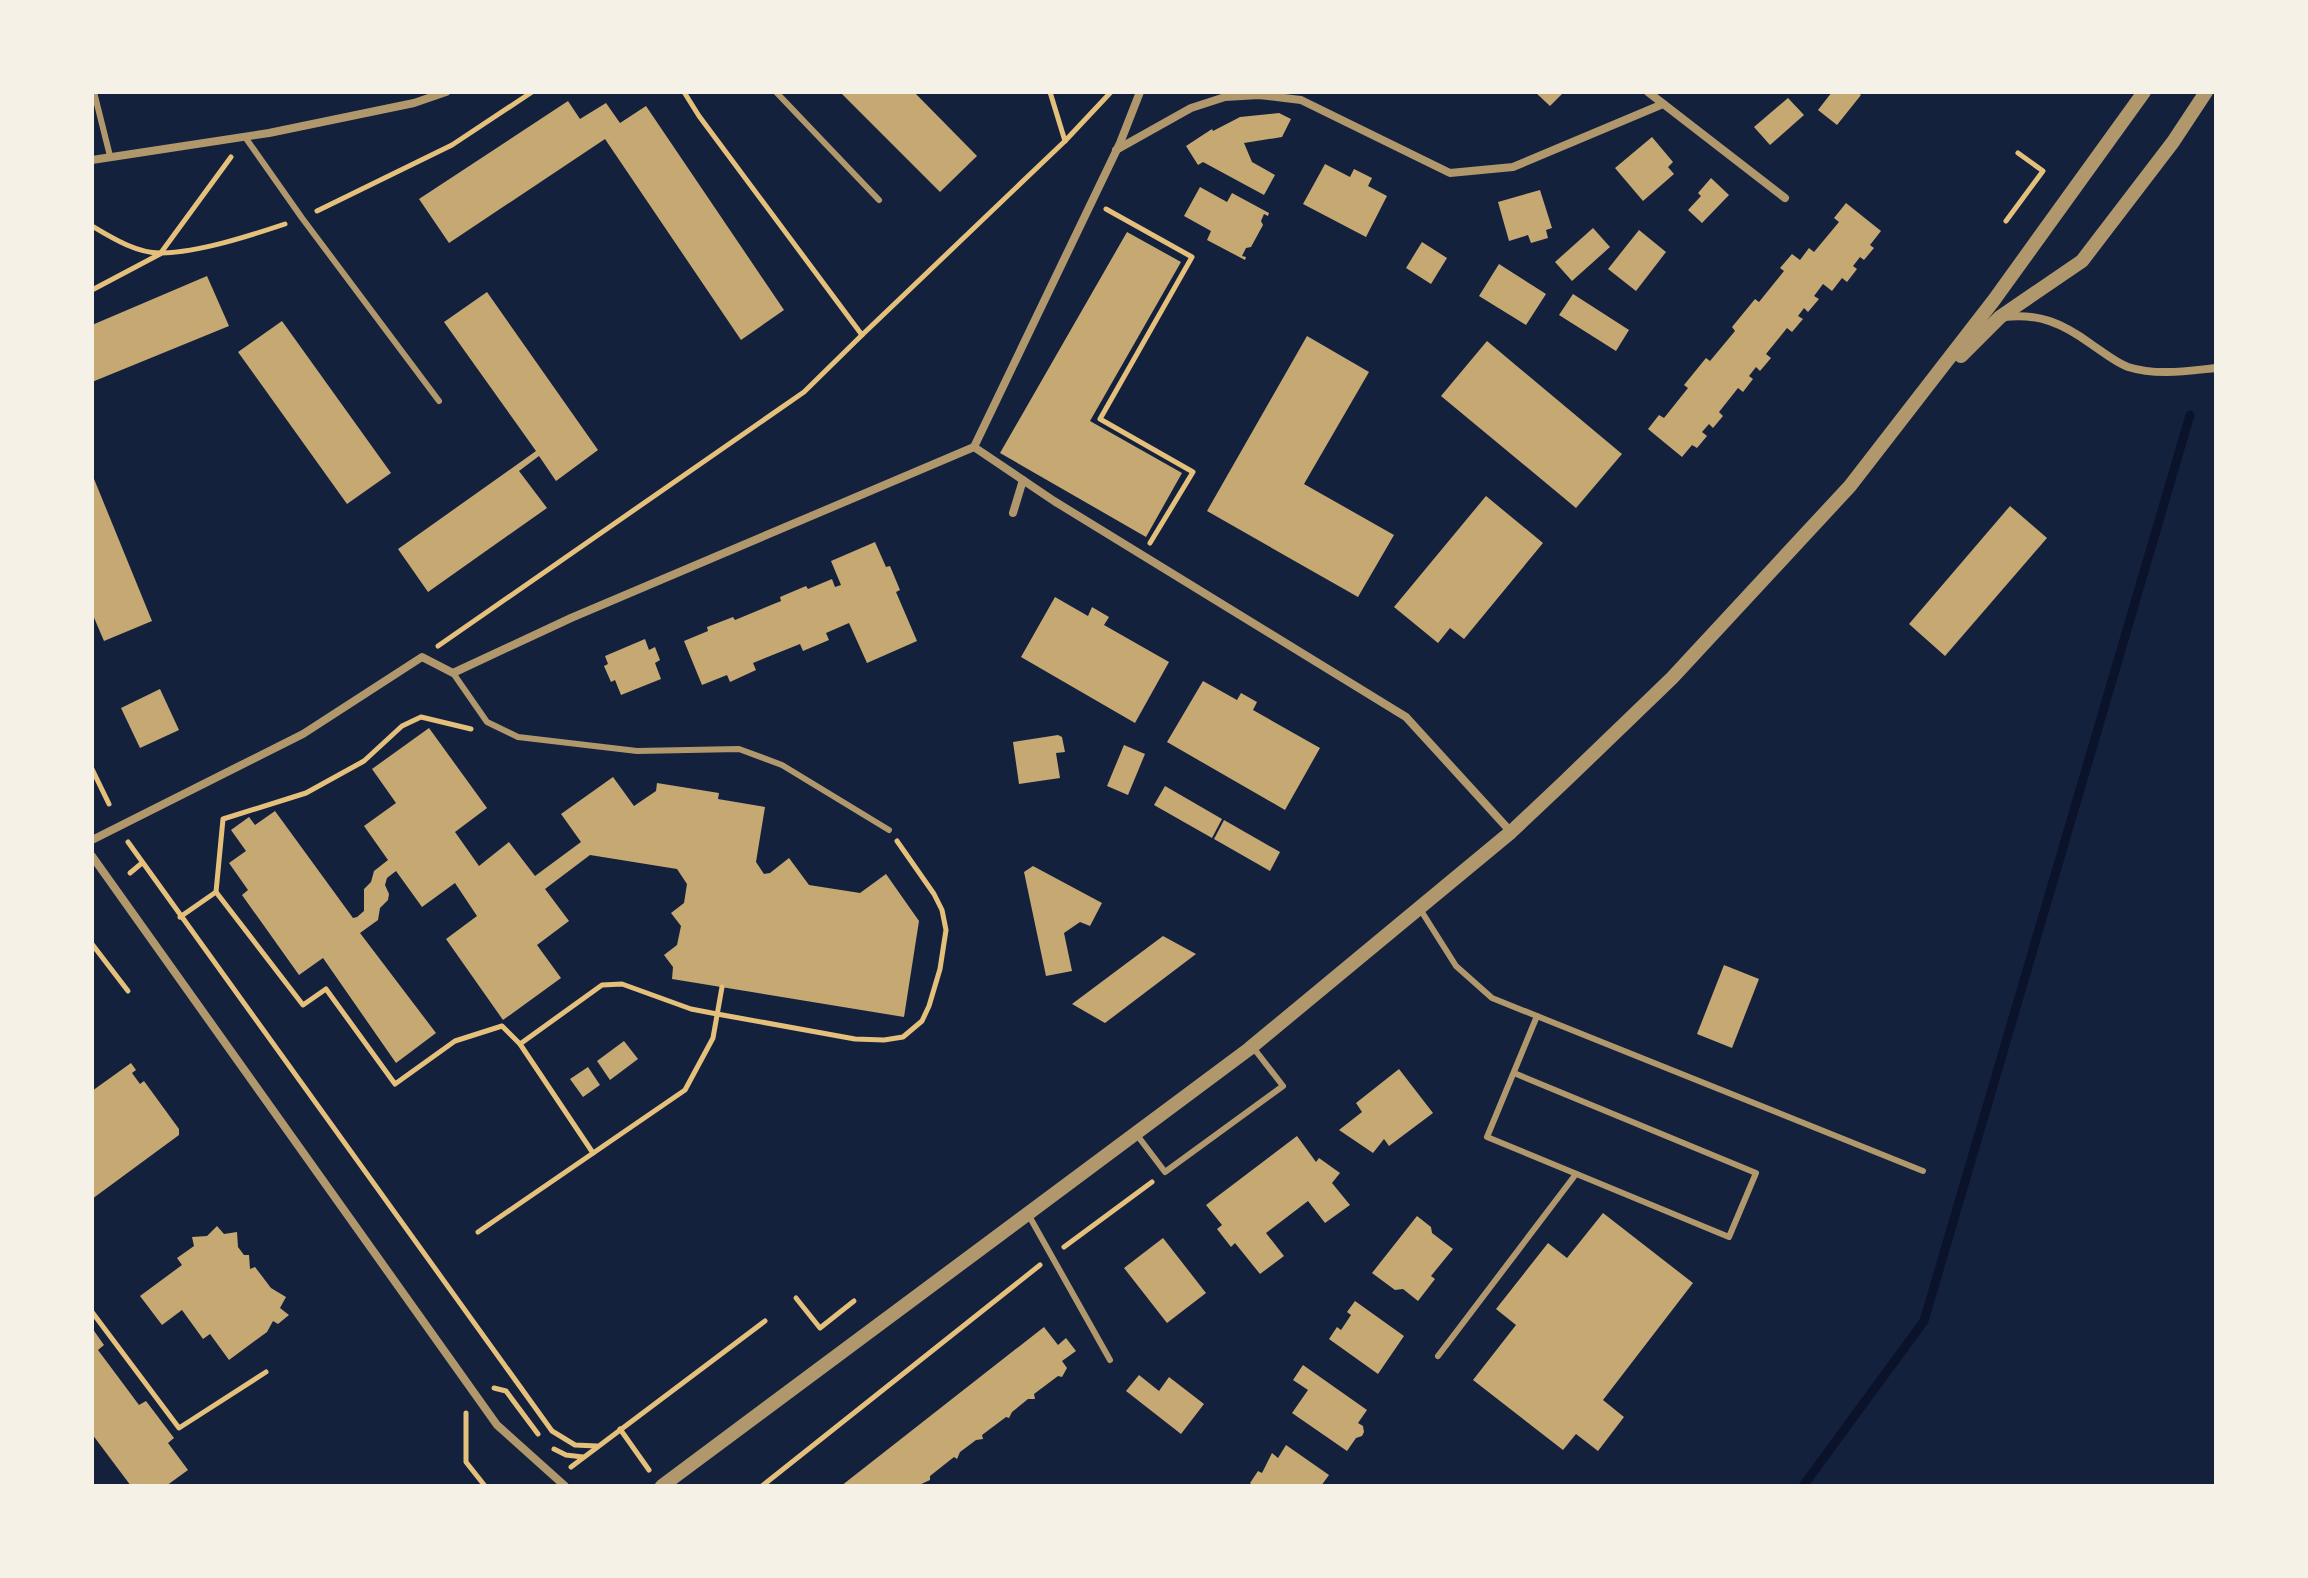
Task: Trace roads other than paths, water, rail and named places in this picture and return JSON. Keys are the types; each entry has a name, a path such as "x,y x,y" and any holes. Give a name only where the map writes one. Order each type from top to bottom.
{"street":[{"path":"92,160 245,137 414,103 446,92"},
{"path":"92,840 303,734 422,657 453,673 571,618 974,447 1140,92"},
{"path":"1648,92 1785,198"},
{"path":"662,1486 1252,1046 1511,832 1683,667 1850,486 1925,393 2059,213 2144,92"},
{"path":"1925,393 2000,317 2082,261 2173,142 2206,92"},
{"path":"1115,151 1191,108 1225,97 1259,95 1301,100 1450,173 1478,172 1513,167 1663,104"},
{"path":"2173,142 2216,96"},
{"path":"2000,317 2027,314 2051,321 2125,366 2170,372 2216,368"},
{"path":"974,447 1054,501 1406,717 1511,832"},
{"path":"1013,513 1023,480"},
{"path":"92,856 497,1425 565,1486"}],"lane":[{"path":"94,92 110,156"},
{"path":"776,92 879,200"},
{"path":"245,137 439,401"},
{"path":"453,673 487,722 518,737 637,751 739,749 782,765 889,830"},
{"path":"1420,909 1456,966 1492,998 1923,1171"},
{"path":"1514,1073 1756,1173 1729,1237 1487,1137 1537,1016"},
{"path":"1136,1134 1165,1172 1283,1086 1252,1046"},
{"path":"1438,1356 1576,1174"},
{"path":"1028,1214 1110,1360"}],"waterway":[{"path":"1803,1486 1924,1321 2190,415"}]}
